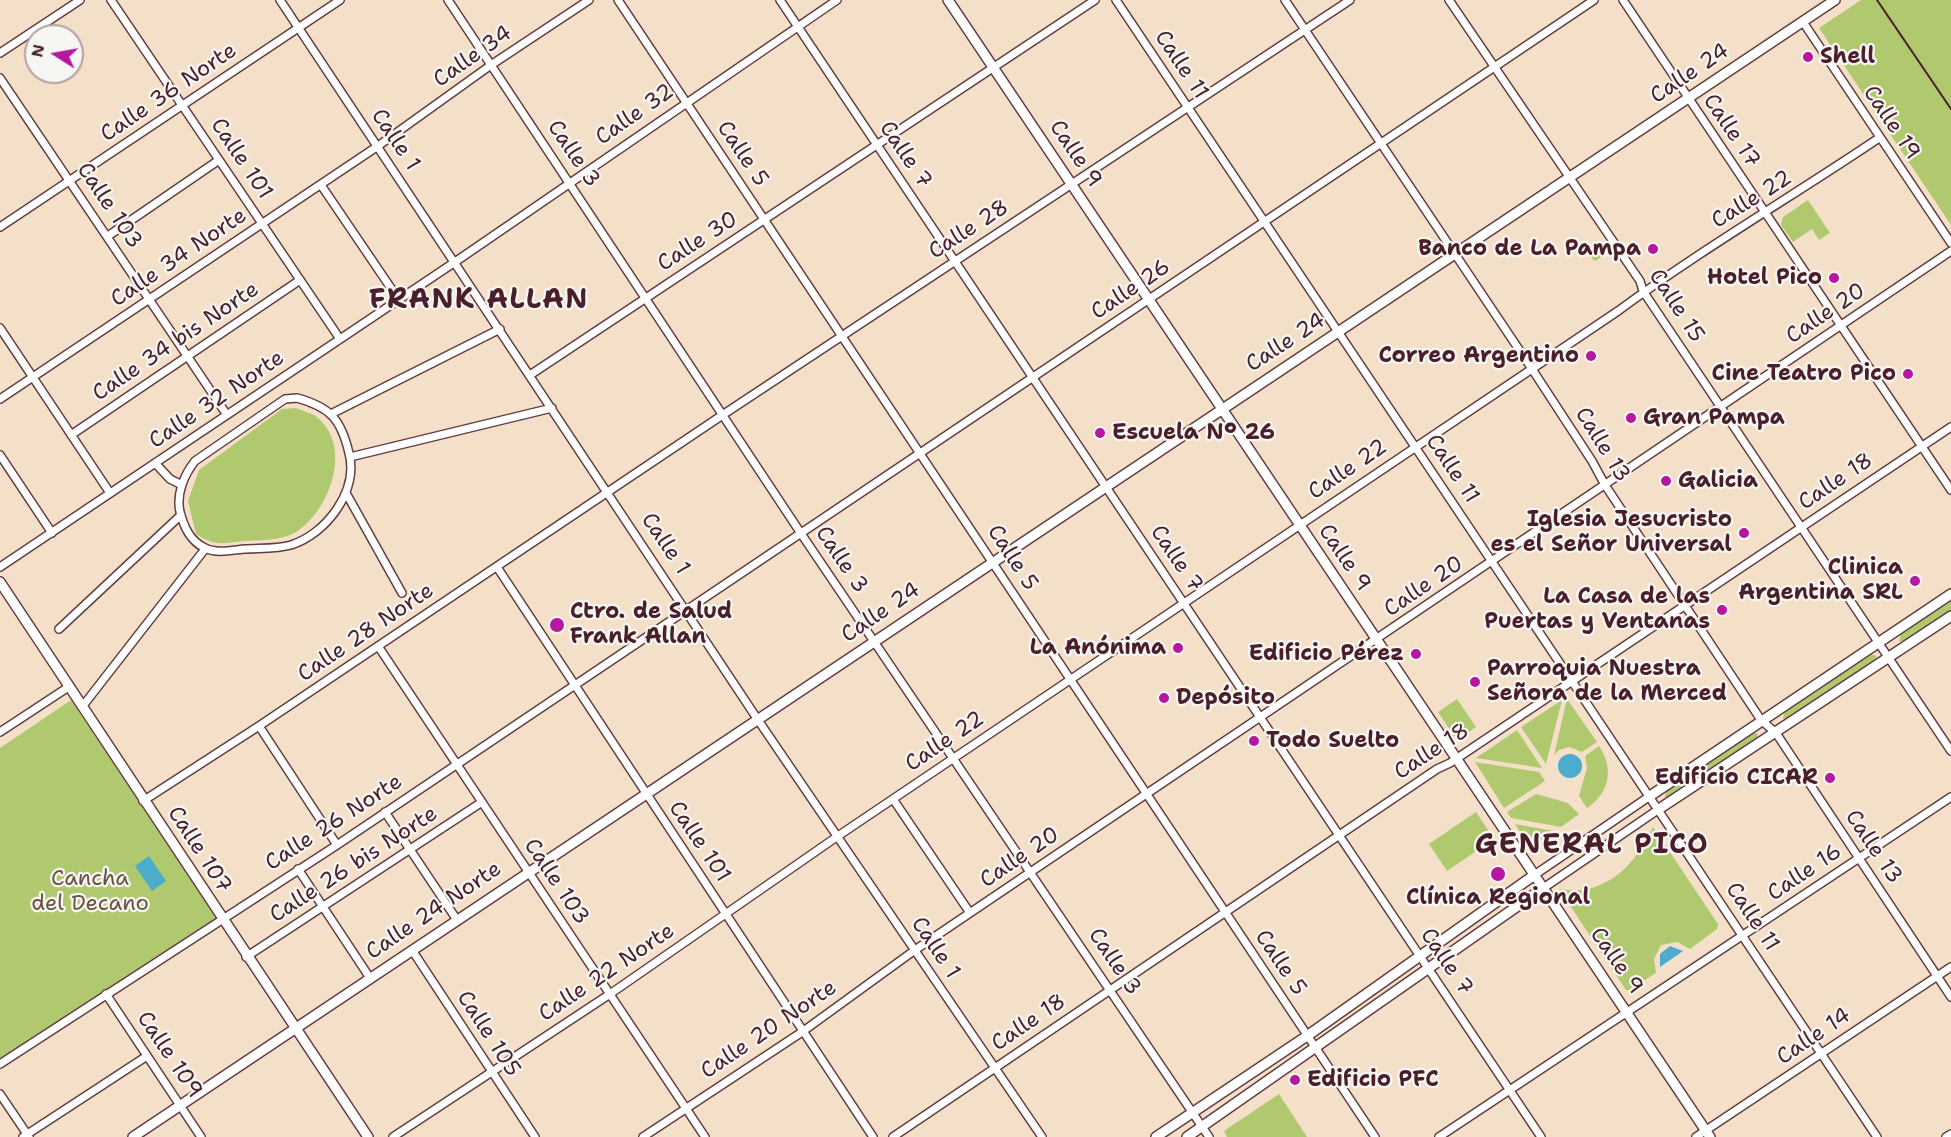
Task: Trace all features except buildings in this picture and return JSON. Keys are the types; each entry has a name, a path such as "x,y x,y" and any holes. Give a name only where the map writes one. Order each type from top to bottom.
{"main road":[{"name":"Calle 9","path":"948,0 1455,760 1708,1134"},
{"name":"Calle 24","path":"758,720 1220,409 1803,22 1830,1"},
{"name":"Calle 107","path":"0,582 220,918 368,1137"},
{"path":"1650,796 1951,594"},
{"path":"1659,809 1951,616"},
{"name":"Calle 24 Norte","path":"134,1137 758,720"},
{"path":"1156,1137 1307,1036 1533,876"},
{"path":"1187,1137 1542,889"}],"street":[{"path":"0,53 80,0"},
{"name":"Calle 101","path":"111,0 340,339"},
{"name":"Calle 1","path":"280,0 687,609 758,720 1042,1137"},
{"name":"Calle 36 Norte","path":"0,227 340,0"},
{"name":"Calle 3","path":"447,0 724,414 800,532 1032,871 1209,1137"},
{"name":"Calle 34","path":"378,146 491,65 589,0"},
{"name":"Calle 5","path":"618,0 1375,1137"},
{"name":"Calle 7","path":"780,0 1541,1137"},
{"name":"Calle 32","path":"455,262 837,0"},
{"name":"Calle 30","path":"530,375 1095,0"},
{"name":"Calle 11","path":"1116,0 1877,1137"},
{"name":"Calle 13","path":"1285,0 1532,369 1605,485 1761,720 1776,733 1951,997"},
{"name":"Calle 28","path":"609,493 724,414 1350,0"},
{"name":"Calle 15","path":"1449,0 1640,281 1643,291 1951,751"},
{"name":"Calle 26","path":"687,609 1594,0"},
{"name":"Calle 17","path":"1623,0 1951,490"},
{"name":"Calle 19","path":"1803,22 1951,243"},
{"name":"Calle 103","path":"0,78 71,180 227,415"},
{"name":"Calle 22","path":"838,836 1618,312 1643,291 1764,212 1789,199 1879,138"},
{"name":"Calle 34 Norte","path":"0,399 378,146"},
{"path":"108,236 219,160"},
{"path":"321,185 399,300"},
{"name":"Calle 20","path":"915,950 1951,251"},
{"name":"Calle 32 Norte","path":"0,567 455,262"},
{"name":"Calle 34 bis Norte","path":"71,435 300,280"},
{"path":"0,328 110,493"},
{"path":"332,414 500,329"},
{"path":"285,399 307,401 332,414 338,421 350,458 346,493 333,514 315,532 290,545 220,552 205,549 190,536 181,514 179,505 182,485 195,461 285,399"},
{"path":"350,458 552,408"},
{"name":"Calle 18","path":"893,1137 1437,769 1455,760 1951,427"},
{"path":"0,455 52,532"},
{"path":"155,463 170,479 182,485"},
{"path":"346,493 402,593"},
{"name":"Calle 28 Norte","path":"143,801 609,493"},
{"path":"59,629 181,514"},
{"path":"82,707 205,549"},
{"name":"Calle 101","path":"497,567 645,795 873,1137"},
{"name":"Calle 26 Norte","path":"0,1064 220,918 337,845 687,609"},
{"name":"Calle 103","path":"378,646 705,1137"},
{"path":"0,732 70,686"},
{"path":"259,726 337,845"},
{"path":"1533,876 1650,796"},
{"name":"Calle 16","path":"1439,1137 1951,797"},
{"path":"893,799 970,913"},
{"name":"Calle 26 bis Norte","path":"246,957 482,802"},
{"path":"1542,889 1659,809"},
{"path":"385,812 457,920"},
{"name":"Calle 22 Norte","path":"393,1137 727,915 838,836"},
{"path":"298,869 370,978"},
{"name":"Calle 105","path":"412,950 535,1137"},
{"name":"Calle 20 Norte","path":"643,1137 802,1032 915,950"},
{"name":"Calle 14","path":"1696,1137 1708,1134 1821,1053 1951,967"},
{"name":"Calle 109","path":"106,994 201,1137"},
{"path":"0,1094 26,1136 147,1056"},
{"path":"1946,1137 1951,1134"}],"green space":[{"path":"1861,0 1951,0 1951,225 1819,28"},
{"path":"1808,200 1830,233 1819,240 1812,229 1793,242 1781,225 1783,217"},
{"path":"1599,241 1607,253 1595,261 1584,251"},
{"path":"296,408 317,417 328,430 334,444 333,476 328,492 310,520 293,534 272,539 219,543 196,534 188,501 199,470 282,409"},
{"path":"1951,600 1951,611 1905,641 1899,641 1901,634"},
{"path":"1869,654 1877,656 1874,662 1787,720 1783,718 1785,711"},
{"path":"1457,699 1476,727 1462,737 1454,736 1438,712"},
{"path":"1567,699 1597,742 1582,752 1569,747 1559,750 1554,755"},
{"name":"Cancha del Decano","path":"71,700 216,918 0,1062 0,748"},
{"path":"1562,700 1546,764 1521,727"},
{"path":"1517,730 1542,768 1476,758"},
{"path":"1753,732 1758,734 1756,740 1669,798 1665,797 1666,790"},
{"path":"1599,746 1607,763 1607,780 1601,795 1587,808 1579,796 1587,768 1585,756"},
{"path":"1475,762 1539,772 1545,781 1504,808"},
{"path":"1536,794 1568,803 1579,814 1561,827 1511,818 1507,812"},
{"path":"1476,812 1494,839 1447,871 1429,844"},
{"path":"1515,824 1554,831 1530,847"},
{"path":"1653,827 1718,924 1717,929 1690,949 1677,942 1661,945 1654,959 1656,973 1626,990 1559,889 1591,888 1616,876 1637,854"},
{"path":"1279,1094 1307,1137 1227,1137 1224,1131"}],"water":[{"path":"1570,754 1578,758 1582,766 1578,774 1570,778 1562,774 1558,766 1562,758"},
{"path":"149,856 166,881 152,891 135,866"},
{"path":"1670,946 1683,951 1660,967 1660,954"}],"railway":[{"path":"1877,0 1951,109"}],"place":[{"name":"Shell","path":"1808,57"},
{"name":"Banco de La Pampa","path":"1653,249"},
{"name":"Hotel Pico","path":"1834,278"},
{"name":"Correo Argentino","path":"1591,356"},
{"name":"Cine Teatro Pico","path":"1908,374"},
{"name":"Gran Pampa","path":"1631,418"},
{"name":"Escuela N° 26","path":"1100,433"},
{"name":"Galicia","path":"1666,481"},
{"name":"Iglesia Jesucristo es el Señor Universal","path":"1744,533"},
{"name":"Clinica Argentina SRL","path":"1915,581"},
{"name":"La Casa de las Puertas y Ventanas","path":"1722,610"},
{"name":"Ctro. de Salud Frank Allan","path":"557,625"},
{"name":"La Anónima","path":"1178,648"},
{"name":"Edificio Pérez","path":"1416,654"},
{"name":"Parroquia Nuestra Señora de la Merced","path":"1475,682"},
{"name":"Depósito","path":"1164,698"},
{"name":"Todo Suelto","path":"1254,741"},
{"name":"Edificio CICAR","path":"1830,778"},
{"name":"Clínica Regional","path":"1498,874"},
{"name":"Edificio PFC","path":"1295,1080"}],"district":[{"name":"FRANK ALLAN","path":"479,301"},
{"name":"GENERAL PICO","path":"1592,846"}]}
